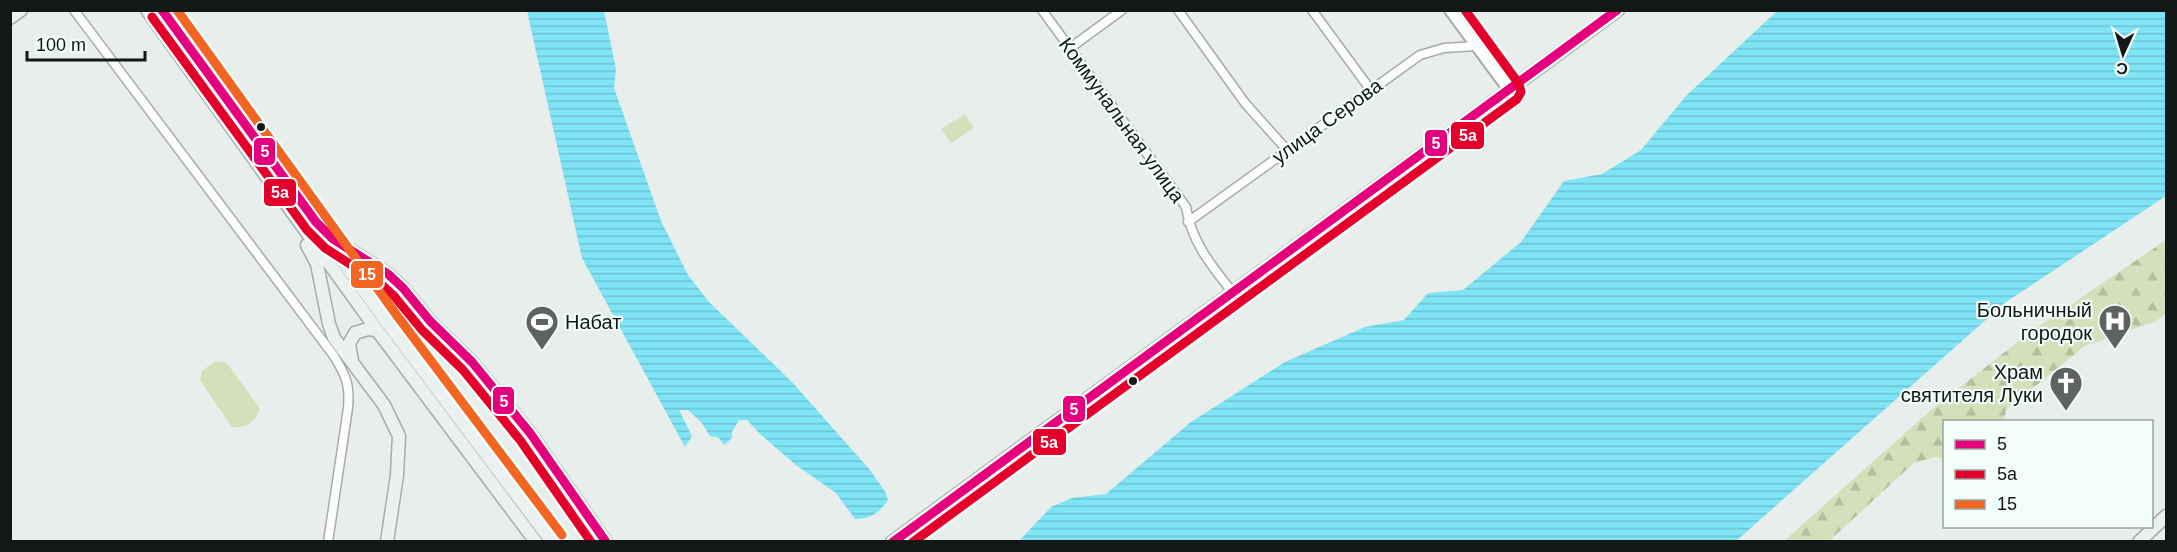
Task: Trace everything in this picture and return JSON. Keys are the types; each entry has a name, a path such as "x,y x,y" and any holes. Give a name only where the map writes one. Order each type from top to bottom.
{"main road":[{"path":"11,18 14,10"},
{"path":"11,18 21,10"},
{"path":"147,10 271,184 552,542"},
{"path":"162,10 316,222 383,327 536,542"},
{"path":"892,542 1618,10"},
{"path":"271,184 281,207 318,264 329,324 334,338 384,405 399,436 400,449 387,542"},
{"path":"316,222 333,239 388,274 472,362 524,425 606,542"},
{"path":"383,327 388,308 397,301 410,303 421,310"},
{"path":"352,362 349,344 355,333 383,327"},
{"path":"2139,542 2166,516"}],"street":[{"path":"74,10 334,356 345,376 350,393 328,542"},
{"name":"Коммунальная улица","path":"1042,10 1186,207 1188,222 1199,250 1233,293"},
{"path":"1070,48 1122,10"},
{"path":"1178,10 1245,103 1287,150"},
{"path":"1312,10 1370,89"},
{"path":"1450,10 1509,90"},
{"name":"улица Серова","path":"1188,222 1420,55 1444,48 1477,46"}],"green space":[{"path":"965,114 974,128 951,143 941,129"},
{"path":"2166,240 2166,314 2154,322 2085,346 2006,410 2004,420 1943,420 1943,459 1936,457 1914,463 1829,541 1784,541 1931,410 2029,333"},
{"path":"215,361 226,362 260,409 252,421 241,427 232,427 200,380 202,371"}],"water":[{"path":"527,11 604,11 616,69 614,88 661,221 688,275 709,302 792,382 870,470 886,493 888,500 874,514 866,518 855,519 836,493 796,465 747,420 739,420 732,432 732,438 724,445 719,438 710,436 702,423 688,410 679,410 692,436 685,447 582,258"},
{"path":"1777,11 2166,11 2166,196 2006,302 1736,541 1019,541 1051,507 1072,498 1106,494 1191,422 1285,362 1365,327 1404,320 1428,293 1463,290 1521,242 1564,181 1602,174 1641,150 1686,96"}],"transit line":[{"name":"5","path":"162,10 316,222 333,239 388,274 403,288 430,321 472,362 530,433 606,542"},
{"name":"15","path":"177,10 398,317 562,535"},
{"name":"5а","path":"913,542 1517,99 1521,92 1519,84 1465,10"},
{"name":"5","path":"893,542 1617,10"},
{"name":"5а","path":"152,17 307,230 325,248 381,284 422,330 463,370 520,440 591,542"}],"place":[{"name":"Больничный городок","path":"2115,350"},
{"name":"Набат","path":"542,351"},
{"name":"Храм святителя Луки","path":"2066,412"}]}
